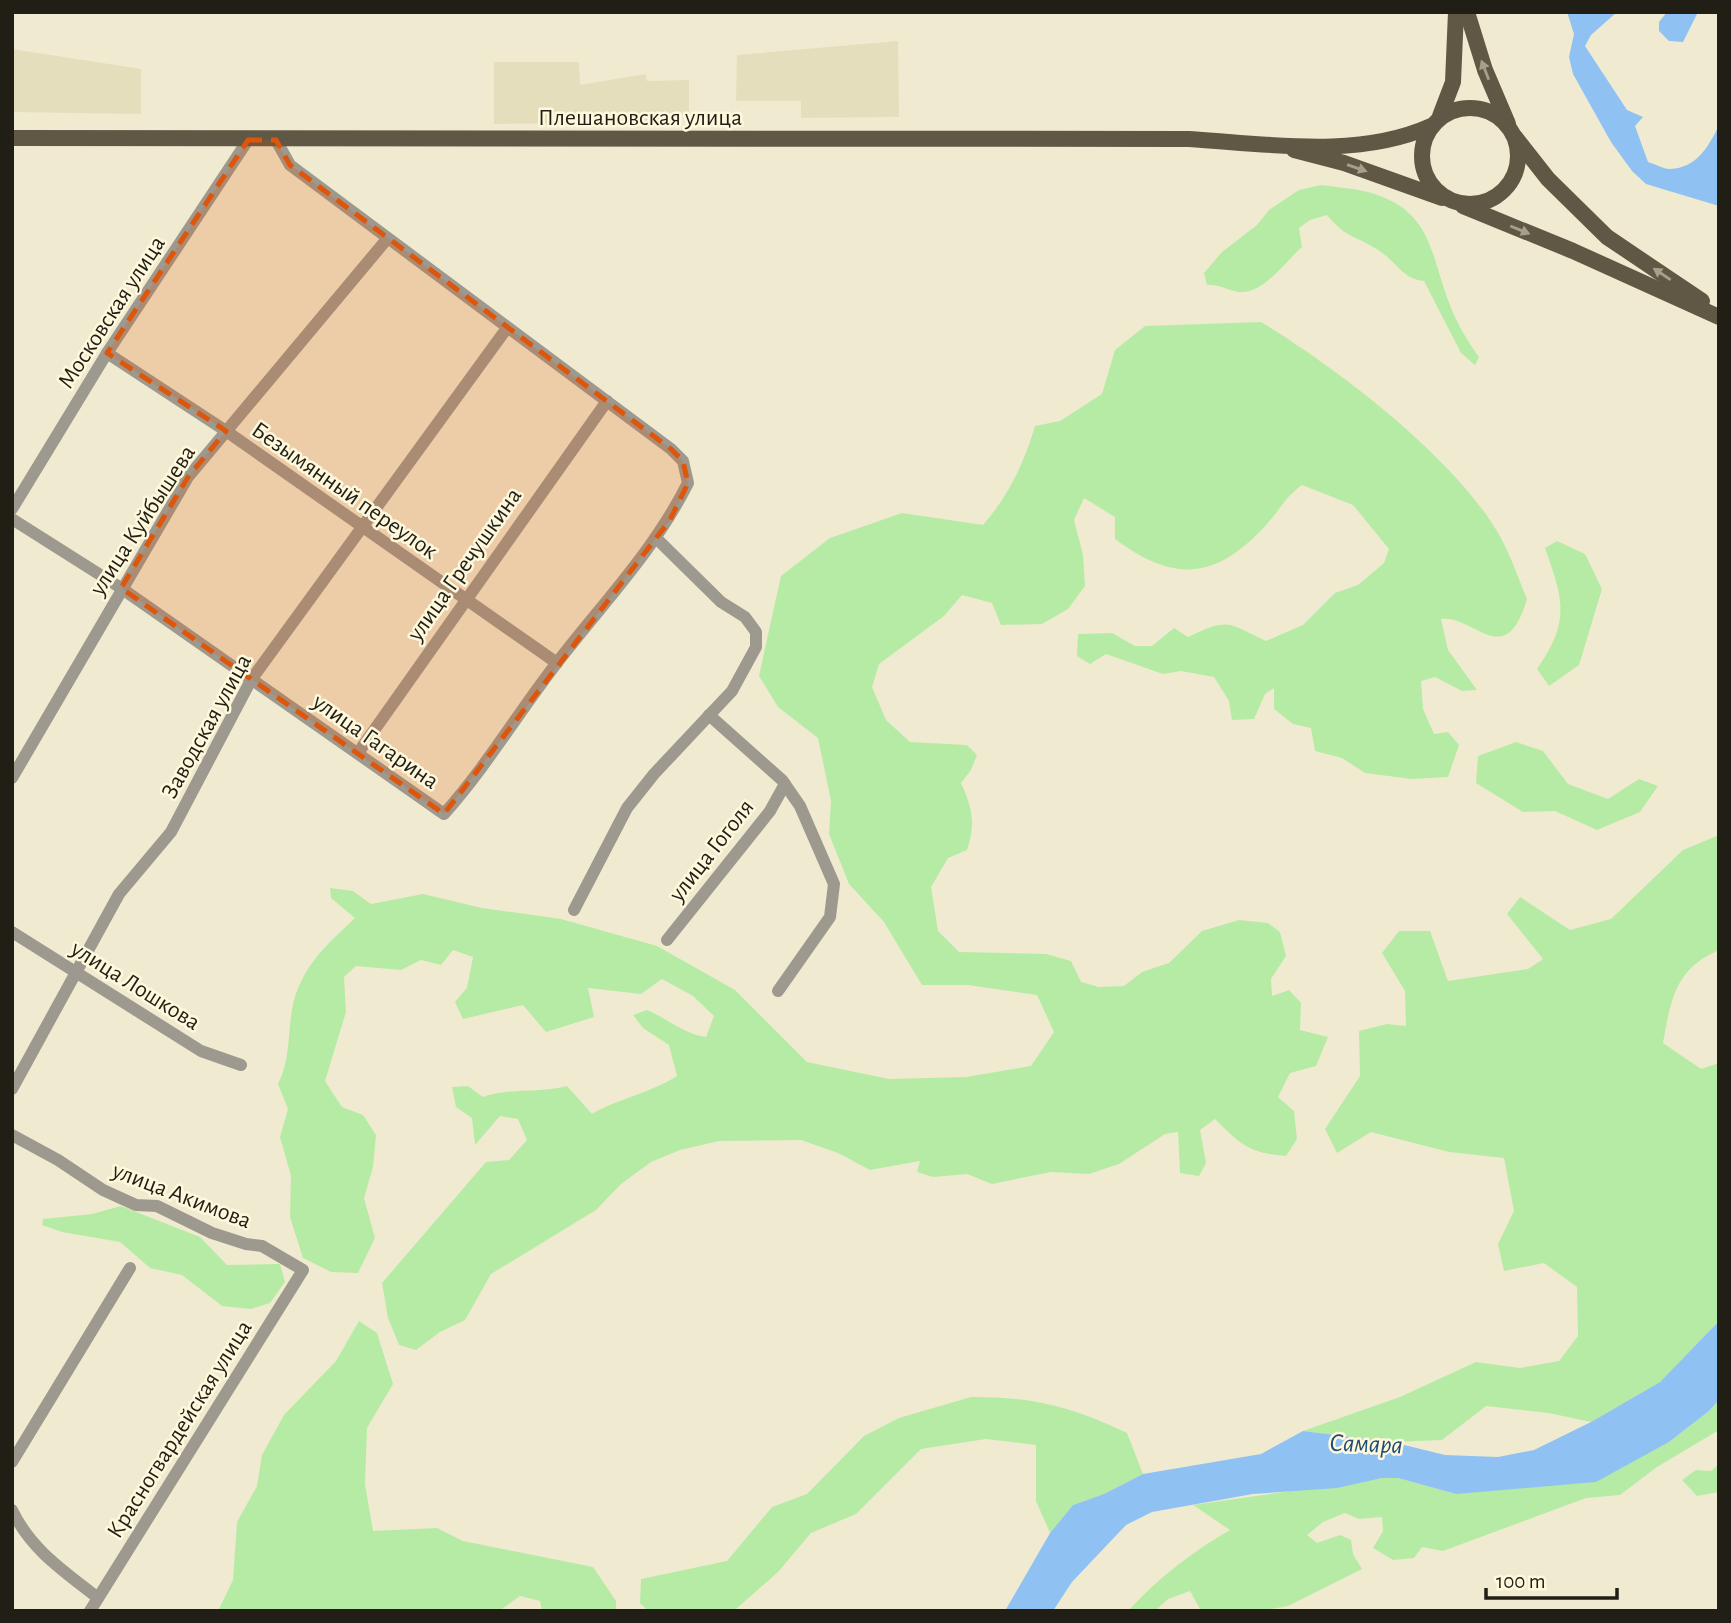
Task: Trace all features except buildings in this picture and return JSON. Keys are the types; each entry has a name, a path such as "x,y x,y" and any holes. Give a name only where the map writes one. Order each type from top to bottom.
{"main road":[{"path":"1456,12 1452,82 1425,138 1423,166 1434,189 1452,202 1485,202 1506,188 1517,166 1512,132 1485,70 1468,12"},
{"path":"1268,144 1373,143 1405,137 1462,109 1475,109 1497,116 1548,179 1607,237 1719,314"},
{"name":"Плешановская улица","path":"12,138 1189,139 1268,144"},
{"path":"1268,144 1343,163 1452,202 1719,314"}],"street":[{"name":"Московская улица","path":"12,509 107,353 248,140"},
{"path":"276,140 290,165 607,401"},
{"name":"улица Куйбышева","path":"12,778 188,477 387,239"},
{"name":"Заводская улица","path":"12,1089 119,894 171,832 251,680 507,328"},
{"name":"Безымянный переулок","path":"107,353 226,431 557,663"},
{"name":"улица Гагарина","path":"12,519 121,588 444,814 465,791 557,663 657,539 688,483 687,471 677,455 607,401"},
{"name":"улица Гречушкина","path":"358,753 464,599 607,401"},
{"path":"574,909 627,808 732,691 756,647 755,632 745,617 721,602 657,539"},
{"path":"709,715 785,784 800,806 834,884 834,903 830,917 778,991"},
{"name":"улица Гоголя","path":"667,940 770,811 785,784"},
{"name":"улица Лошкова","path":"12,932 201,1051 241,1065"},
{"name":"улица Акимова","path":"12,1135 58,1160 103,1190 136,1205 157,1206 212,1233 262,1246 303,1270"},
{"path":"12,1462 130,1268"},
{"name":"Красногвардейская улица","path":"90,1611 303,1270"},
{"path":"12,1510 37,1551 98,1598"}],"highlighted area":[{"path":"248,140 276,140 290,165 671,449 683,461 688,483 670,520 444,814 121,588 188,477 226,431 107,353"}],"shaded area":[{"path":"898,41 899,117 801,118 801,101 736,101 737,55"},
{"path":"12,49 141,69 141,114 12,112"},
{"path":"494,62 579,62 580,85 646,74 647,81 689,80 689,115 675,115 667,122 494,124"}],"green space":[{"path":"1321,185 1364,191 1387,199 1404,209 1416,221 1432,250 1456,319 1479,357 1475,365 1461,353 1424,281 1410,277 1384,254 1351,236 1327,215 1310,220 1299,228 1302,247 1274,276 1257,288 1240,292 1207,285 1204,273 1222,252 1257,225 1269,210 1299,190"},
{"path":"1261,322 1360,391 1427,448 1482,510 1502,540 1512,562 1527,599 1518,621 1509,633 1499,637 1488,635 1465,624 1441,619 1448,650 1477,690 1462,691 1435,677 1421,681 1423,709 1434,734 1448,732 1459,745 1448,777 1412,779 1365,773 1342,758 1315,751 1311,728 1293,724 1274,709 1274,688 1265,694 1254,719 1232,720 1229,701 1214,677 1181,671 1163,674 1106,654 1090,664 1077,656 1078,634 1112,633 1135,646 1152,646 1174,628 1188,637 1211,627 1227,625 1266,641 1303,625 1335,593 1358,585 1384,563 1389,549 1353,505 1302,485 1248,543 1230,557 1194,569 1156,563 1136,553 1115,539 1115,517 1084,498 1074,520 1083,555 1085,586 1068,609 1042,624 1001,625 992,603 962,595 944,616 879,664 872,687 886,720 910,742 967,745 977,755 971,770 961,783 972,816 967,850 948,858 931,887 938,931 959,952 1046,954 1071,961 1081,982 1099,987 1124,986 1142,972 1169,963 1202,931 1239,920 1268,923 1280,932 1286,956 1271,979 1272,996 1289,990 1301,1003 1300,1030 1328,1037 1316,1066 1290,1073 1278,1097 1294,1111 1297,1139 1286,1156 1263,1153 1246,1146 1215,1119 1200,1130 1206,1163 1199,1176 1180,1173 1178,1132 1165,1134 1119,1164 1089,1174 1051,1172 992,1184 967,1174 933,1177 917,1172 920,1161 870,1170 838,1153 801,1140 719,1141 680,1150 651,1162 621,1184 596,1210 491,1274 465,1320 440,1332 416,1350 399,1345 388,1318 382,1283 486,1162 509,1160 527,1140 518,1119 500,1116 475,1145 472,1118 456,1107 452,1087 468,1086 483,1097 504,1092 567,1086 592,1114 677,1076 669,1045 643,1028 633,1015 647,1010 683,1030 706,1037 714,1016 693,996 662,979 641,994 588,988 594,1017 546,1032 523,1005 463,1019 455,1002 467,988 473,957 453,950 441,965 421,960 401,970 356,966 344,977 346,1012 325,1081 342,1107 363,1115 376,1135 373,1167 364,1198 375,1238 358,1273 331,1272 303,1258 290,1217 291,1176 280,1137 288,1109 278,1084 286,1059 291,1016 299,986 323,950 355,918 331,898 330,888 353,891 371,904 423,894 482,908 561,919 657,946 735,990 807,1062 889,1079 966,1077 1031,1066 1054,1032 1037,995 968,985 922,985 884,922 849,884 829,834 831,801 818,738 778,707 759,676 781,576 830,538 902,513 983,525 1015,478 1035,426 1060,421 1102,394 1115,350 1145,326"},
{"path":"1557,541 1585,554 1602,589 1579,665 1549,686 1537,669 1548,652 1559,623 1559,596 1545,548"},
{"path":"1516,742 1543,751 1568,784 1608,799 1639,779 1658,786 1640,812 1597,830 1555,811 1523,812 1476,783 1478,756"},
{"path":"1719,835 1719,950 1693,966 1684,976 1673,999 1663,1043 1701,1069 1719,1063 1719,1321 1660,1382 1591,1422 1549,1413 1486,1406 1442,1440 1392,1442 1303,1431 1400,1397 1476,1362 1520,1368 1559,1361 1578,1336 1577,1287 1544,1263 1504,1271 1498,1244 1514,1211 1504,1158 1449,1152 1371,1132 1337,1153 1325,1129 1360,1076 1359,1031 1387,1024 1406,1026 1405,991 1382,953 1399,931 1430,931 1448,981 1528,969 1543,959 1507,914 1520,897 1570,930 1611,919 1683,850"},
{"path":"121,1206 200,1237 227,1265 280,1264 285,1282 270,1303 251,1309 222,1306 182,1275 150,1268 120,1242 62,1232 42,1225 43,1219 92,1214"},
{"path":"359,1321 377,1333 393,1384 367,1428 365,1484 373,1531 437,1528 463,1541 593,1567 616,1601 616,1611 542,1611 540,1601 520,1596 499,1611 218,1611 233,1580 237,1522 257,1486 262,1455 284,1415 336,1361"},
{"path":"971,1397 1014,1399 1051,1405 1087,1416 1127,1433 1143,1474 1104,1494 1073,1505 1050,1533 1036,1501 1036,1445 986,1439 921,1449 856,1514 811,1533 778,1572 735,1610 648,1611 640,1603 641,1579 727,1561 772,1507 807,1494 864,1436 899,1418"},
{"path":"1719,1400 1719,1430 1657,1467 1620,1495 1586,1498 1443,1551 1422,1547 1414,1558 1393,1560 1373,1548 1383,1531 1382,1517 1359,1519 1345,1513 1323,1522 1307,1535 1317,1543 1340,1535 1351,1540 1353,1554 1362,1569 1288,1606 1261,1611 1201,1611 1190,1591 1168,1599 1155,1611 1128,1611 1176,1566 1230,1530 1193,1505 1382,1478 1398,1478 1456,1494 1669,1442"},
{"path":"1719,1464 1719,1492 1697,1496 1682,1480 1696,1470 1711,1471"}],"water":[{"path":"1567,12 1617,12 1591,35 1585,46 1627,110 1643,117 1635,126 1648,162 1670,169 1688,165 1706,148 1719,125 1719,206 1646,184 1632,171 1611,142 1573,74 1569,57 1574,34"},
{"path":"1667,12 1698,12 1683,42 1669,41 1659,31 1659,22"},
{"name":"Самара","path":"1719,1321 1719,1400 1669,1442 1596,1482 1456,1494 1398,1478 1382,1478 1337,1488 1253,1494 1152,1512 1126,1525 1072,1582 1053,1611 1005,1611 1050,1533 1073,1505 1104,1494 1143,1474 1261,1454 1303,1431 1392,1442 1445,1455 1498,1457 1534,1450 1591,1422 1660,1382"}]}
